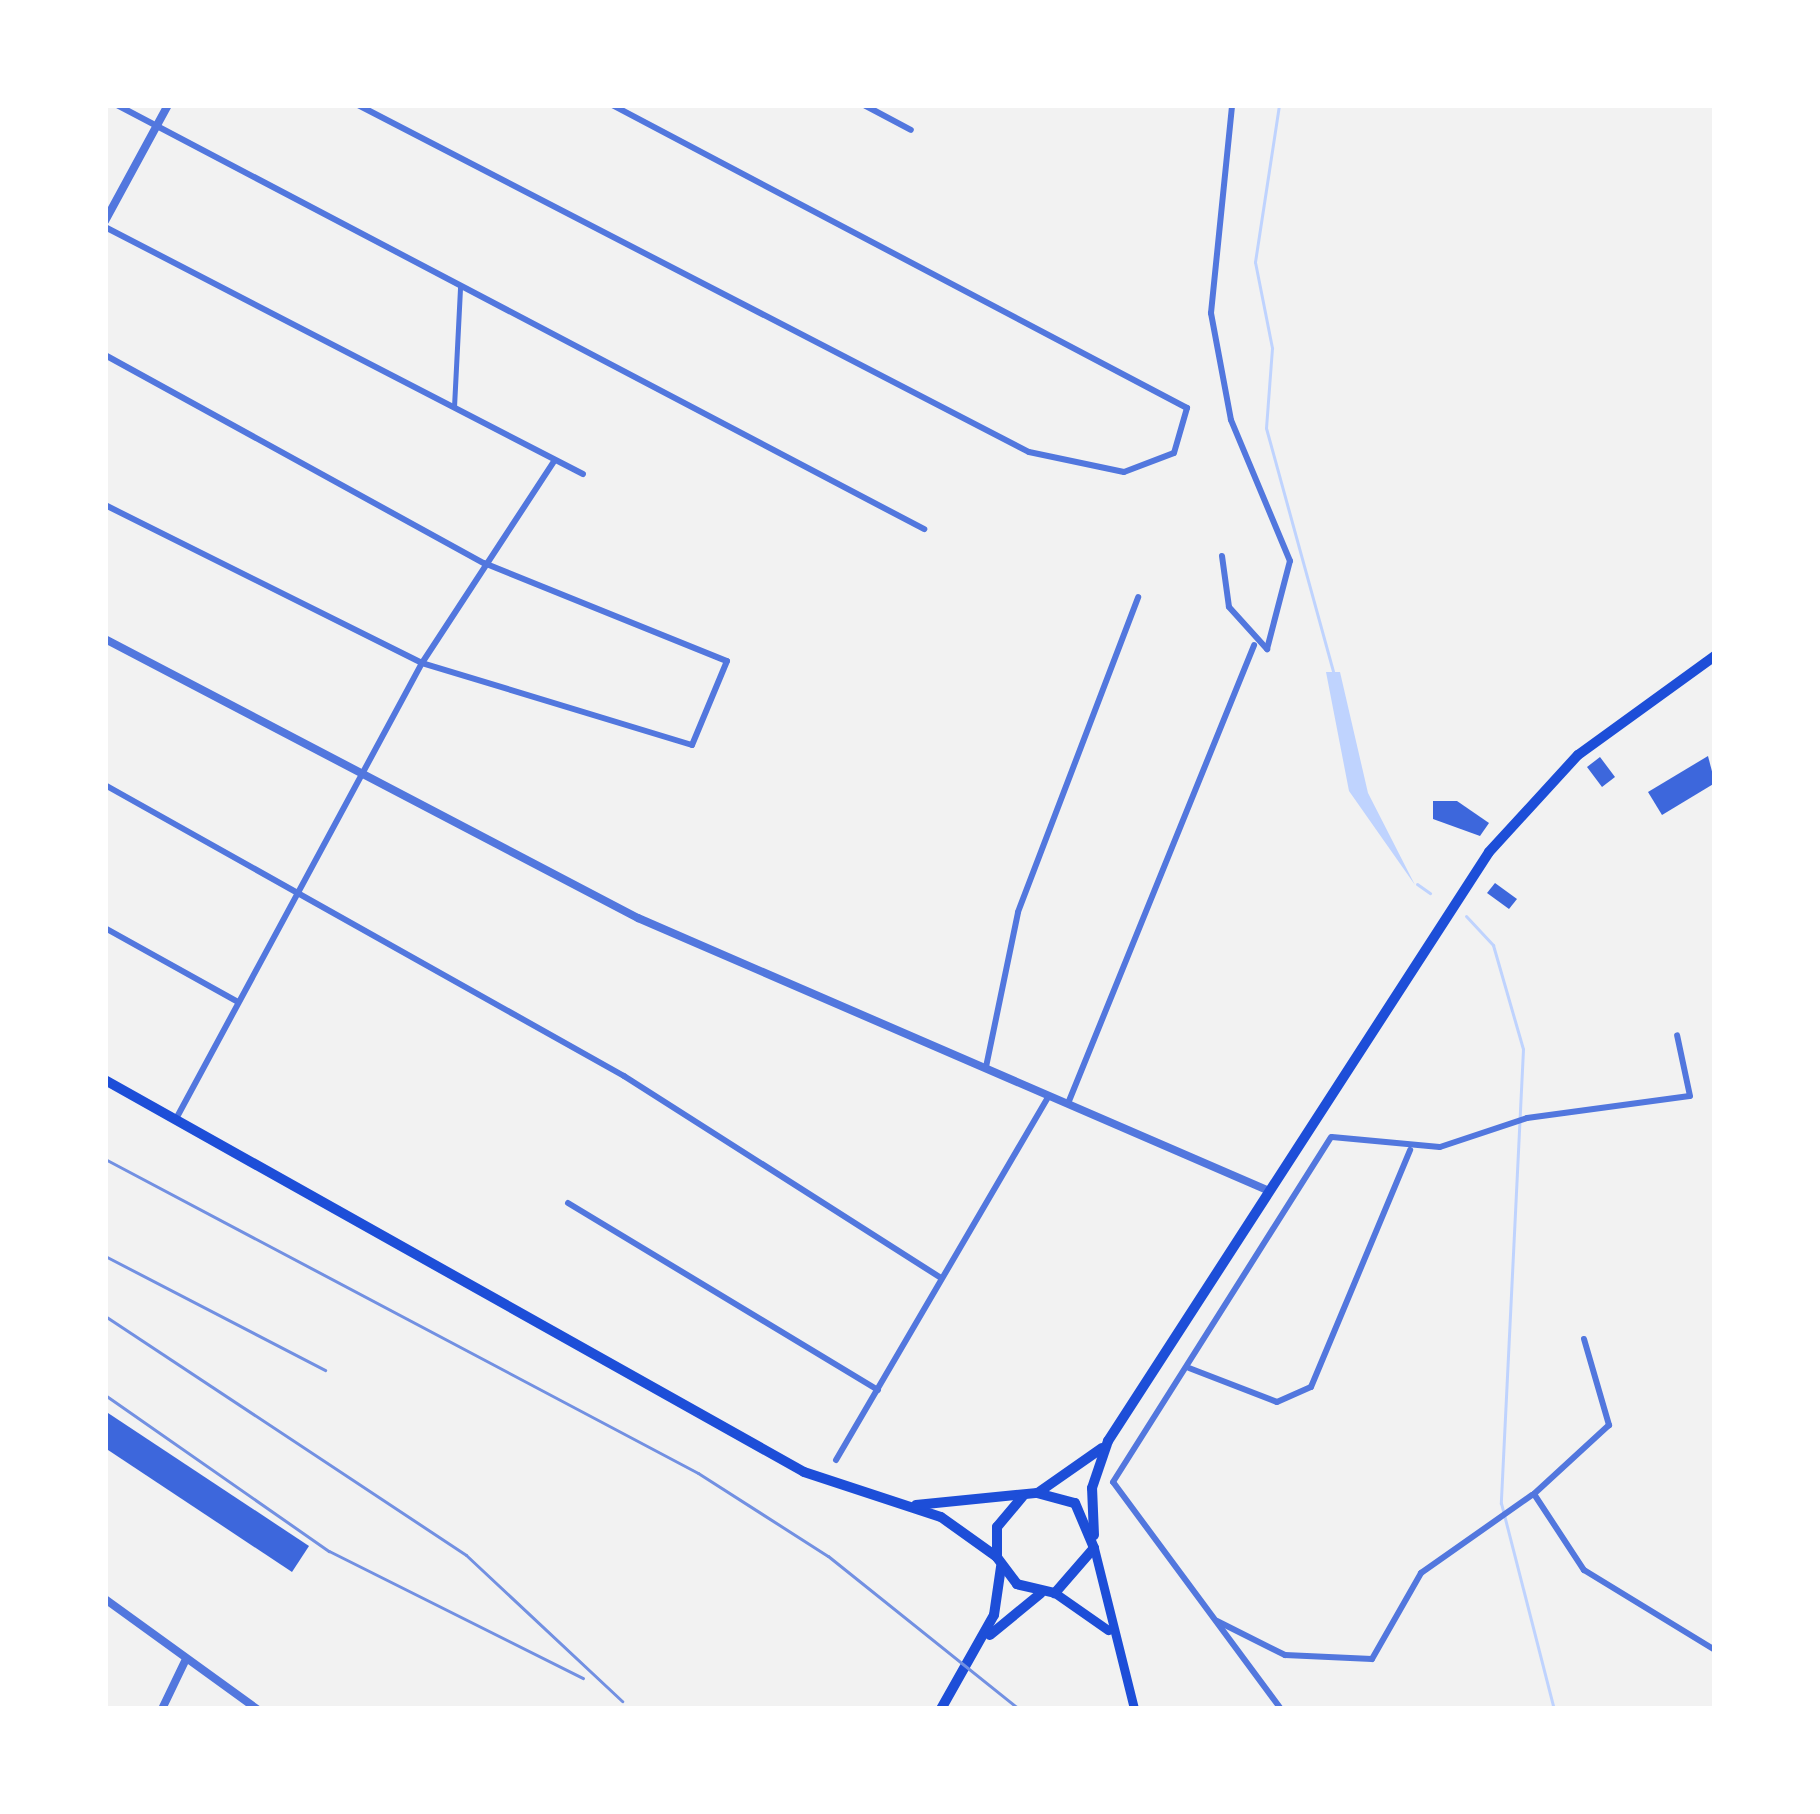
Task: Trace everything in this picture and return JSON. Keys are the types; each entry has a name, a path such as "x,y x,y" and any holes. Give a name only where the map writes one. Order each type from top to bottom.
{"main road":[{"path":"1134,1709 1094,1541 1092,1488 1108,1441 1312,1119 1527,804 1715,656"},
{"path":"105,1080 804,1472 962,1527 1041,1594"},
{"path":"980,1646 999,1562 997,1526 1030,1495 1108,1441"},
{"path":"895,1504 1030,1495 1075,1503 1094,1541"},
{"path":"1055,1593 1094,1541"},
{"path":"941,1709 980,1646 1041,1594 1055,1593 1086,1606 1114,1638"}],"street":[{"path":"117,105 924,529"},
{"path":"169,105 105,224 583,474"},
{"path":"358,105 1029,452 1143,472 1174,453 1187,408 612,105"},
{"path":"864,105 911,130"},
{"path":"1222,556 1229,608 1254,645 1268,649 1290,561 1217,367 1211,313 1232,105"},
{"path":"454,409 460,287"},
{"path":"105,355 484,562 727,661 692,745 422,663 105,505"},
{"path":"175,1120 422,663 554,461"},
{"path":"986,1067 1018,912 1138,598"},
{"path":"105,639 360,778 638,918 1268,1190"},
{"path":"1069,1101 1254,645"},
{"path":"105,785 624,1076 941,1278"},
{"path":"105,928 238,1002"},
{"path":"1312,1119 1331,1137 1410,1150 1520,1120 1690,1096 1677,1035"},
{"path":"836,1460 1050,1094"},
{"path":"1281,1709 1113,1482 1331,1137"},
{"path":"1189,1368 1277,1402 1311,1387 1410,1150"},
{"path":"568,1203 878,1390"},
{"path":"1208,1616 1285,1655 1372,1659 1420,1573 1500,1522 1609,1425 1583,1339"},
{"path":"1534,1493 1584,1570 1715,1650"},
{"path":"105,1599 256,1709"},
{"path":"162,1709 186,1659"}],"water":[{"path":"1326,672 1340,672 1368,793 1415,885 1349,791"}],"building":[{"path":"1708,756 1715,783 1662,815 1648,792"},
{"path":"1600,757 1615,777 1602,787 1587,767"},
{"path":"1433,801 1457,801 1489,823 1480,836 1433,819"},
{"path":"1495,883 1517,899 1509,909 1487,893"},
{"path":"105,1411 309,1546 292,1572 105,1448"}],"waterway":[{"path":"1279,105 1255,262 1272,348 1266,428 1333,671"},
{"path":"1417,884 1430,893"},
{"path":"1466,916 1493,945 1523,1049 1501,1503 1554,1709"}],"railway":[{"path":"105,1159 698,1473 828,1556 1019,1709"},
{"path":"105,1256 325,1370"},
{"path":"105,1316 466,1555 622,1701"},
{"path":"105,1395 329,1551 583,1678"}]}
